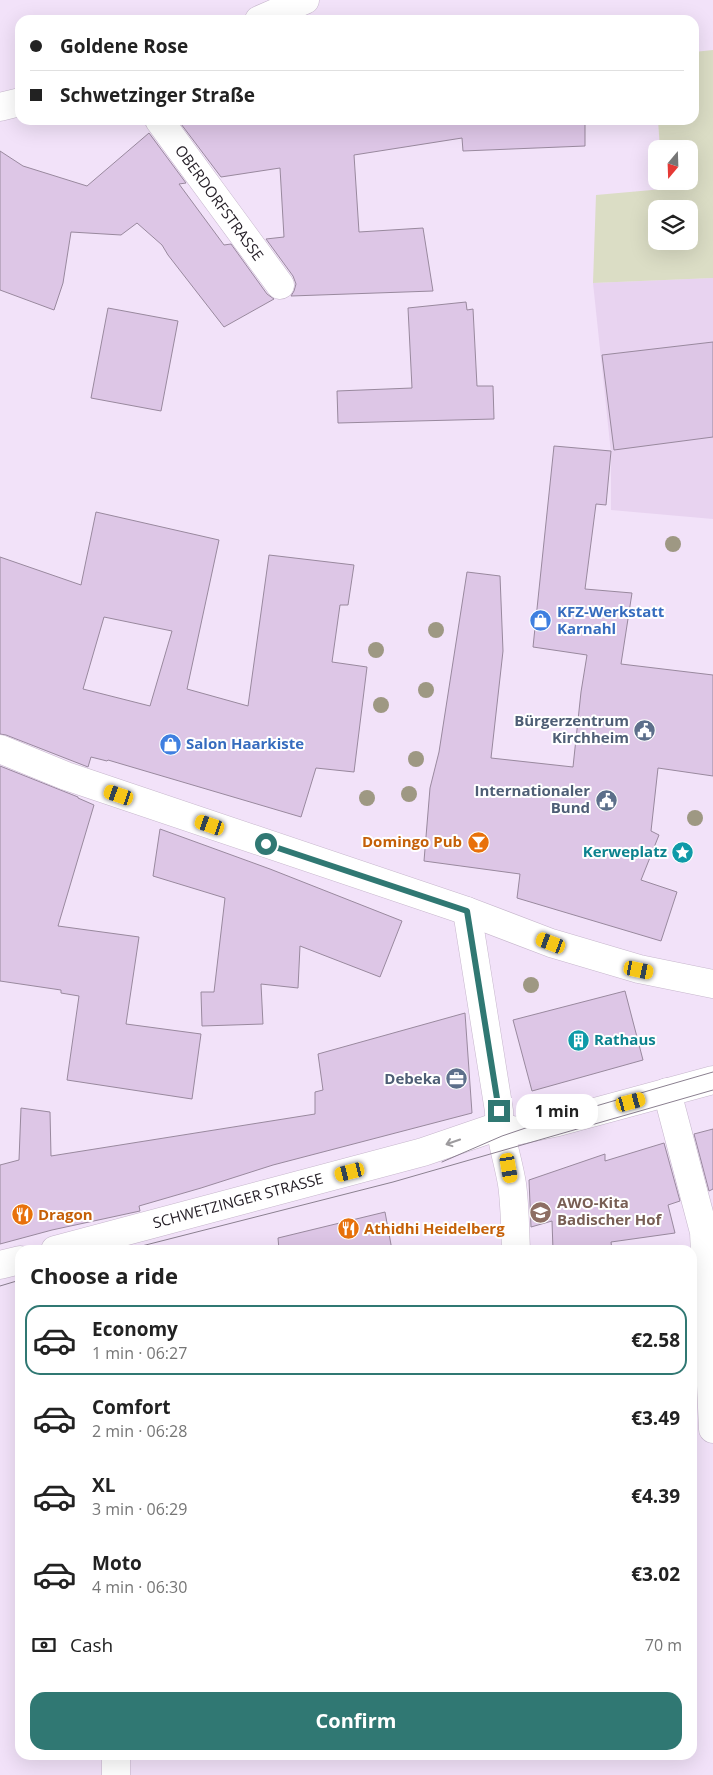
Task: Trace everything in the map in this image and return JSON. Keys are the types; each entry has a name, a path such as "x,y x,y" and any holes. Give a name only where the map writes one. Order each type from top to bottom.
{"street":[{"path":"270,15 305,0"},
{"path":"0,107 15,103"},
{"name":"OBERDORFSTRASSE","path":"164,125 280,285"},
{"path":"0,749 66,776 467,911 551,943 639,970 713,984"},
{"path":"467,911 499,1111 499,1126 506,1150 512,1186 516,1245"},
{"path":"499,1126 515,1131 558,1122 713,1080"},
{"path":"668,1092 704,1232 713,1429"},
{"name":"SCHWETZINGER STRASSE","path":"90,1245 111,1242 423,1152 499,1126"},
{"path":"0,1265 15,1261"},
{"path":"116,1760 116,1775"}],"shaded area":[{"path":"713,278 713,519 611,510 611,453 593,283"}],"green space":[{"path":"713,50 713,278 593,283 596,195 652,190 698,190 698,140 659,140 658,125 699,125 699,51"}],"building":[{"path":"182,125 585,125 585,146 463,151 462,138 354,155 359,232 423,228 433,291 291,296 296,284 293,276 266,239 284,237 280,168 221,177"},
{"path":"149,133 186,183 179,184 224,245 231,244 267,294 274,299 224,327 162,245 137,223 121,235 71,232 63,283 54,310 0,290 0,151 23,166 87,186"},
{"path":"466,302 467,310 473,309 477,386 493,386 494,419 338,423 337,391 412,388 408,308"},
{"path":"108,308 178,321 161,411 91,398"},
{"path":"713,342 713,437 614,450 602,355"},
{"path":"554,446 611,451 606,505 596,504 585,589 632,593 621,664 713,675 713,776 658,768 651,831 659,835 641,880 677,892 661,941 517,898 520,874 424,861 430,788 439,752 467,572 500,576 503,651 491,758 573,767 587,655 533,647"},
{"path":"96,512 219,540 187,689 248,706 269,555 354,565 348,605 340,605 332,662 367,667 354,772 316,768 301,817 108,760 91,757 88,767 0,734 0,557 81,585","holes":["104,617 172,631 150,706 83,689"]},
{"path":"0,766 94,805 58,926 139,937 126,1024 201,1034 192,1099 67,1080 79,996 61,993 61,990 0,981"},
{"path":"160,829 270,869 402,921 380,977 300,946 298,988 261,984 263,1024 202,1026 201,992 214,992 225,898 153,876"},
{"name":"Rathaus","path":"625,991 643,1060 532,1091 513,1020"},
{"path":"465,1013 472,1113 273,1165 139,1206 140,1211 52,1230 0,1244 0,1165 19,1160 21,1108 50,1112 51,1156 315,1114 315,1092 323,1090 318,1054"},
{"path":"713,1129 713,1189 709,1191 694,1134"},
{"path":"664,1143 680,1201 668,1205 675,1233 611,1242 611,1245 553,1245 552,1221 531,1227 529,1180 605,1154 605,1161"},
{"path":"385,1212 391,1245 279,1245 278,1238"}],"tram line":[{"path":"442,1162 502,1136 558,1117 713,1072"},
{"path":"146,1245 393,1182 713,1090"},
{"path":"0,1286 15,1282"}],"place":[{"name":"KFZ-Werkstatt Karnahl","path":"541,621"},
{"name":"Bürgerzentrum Kirchheim","path":"645,730"},
{"name":"Salon Haarkiste","path":"170,744"},
{"name":"Internationaler Bund","path":"606,800"},
{"name":"Domingo Pub","path":"478,842"},
{"name":"Kerweplatz","path":"683,852"},
{"name":"Rathaus","path":"578,1040"},
{"name":"Debeka","path":"457,1079"},
{"name":"AWO-Kita Badischer Hof","path":"541,1212"},
{"name":"Dragon","path":"22,1215"},
{"name":"Athidhi Heidelberg","path":"348,1229"}],"route":[{"path":"266,844 467,911 499,1111"}]}
